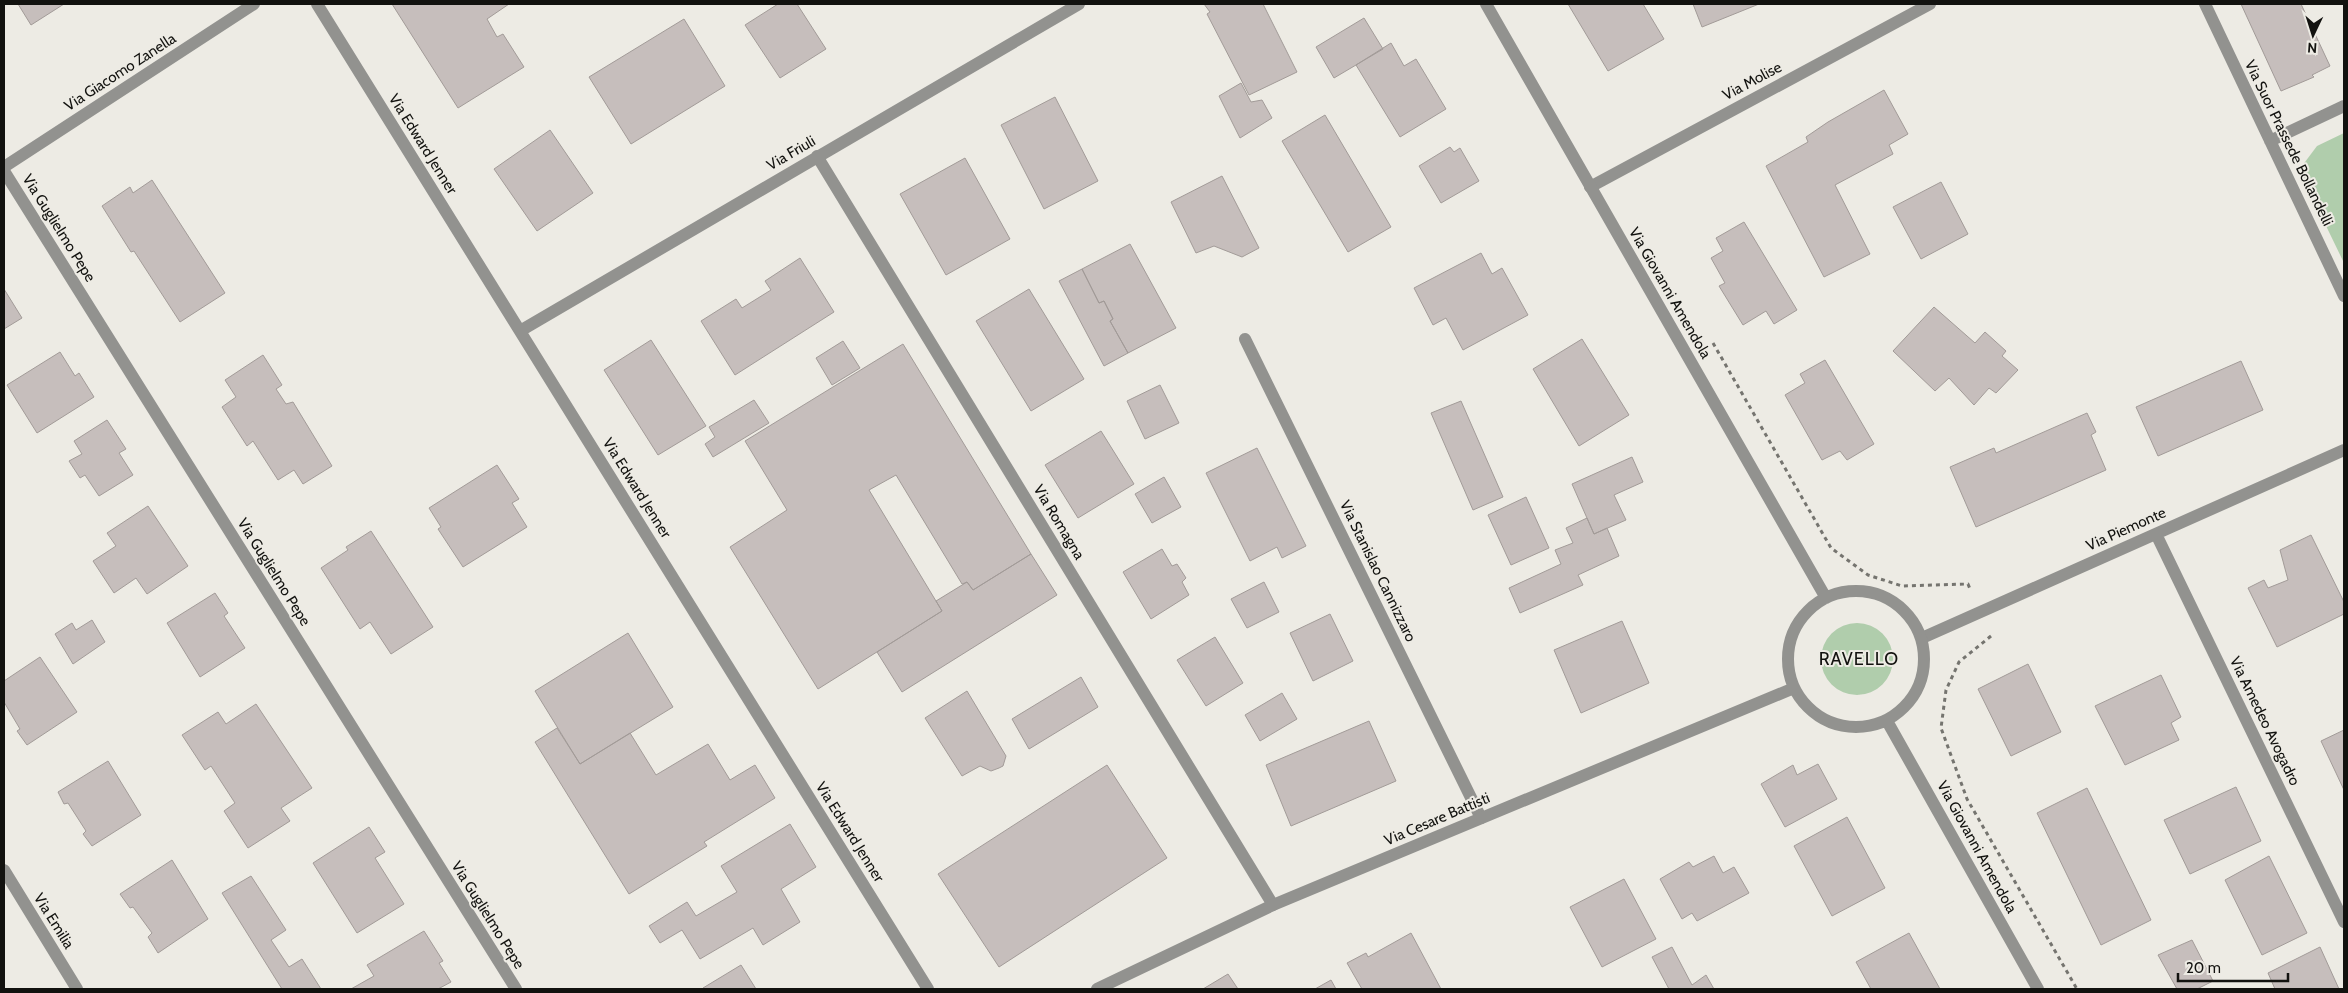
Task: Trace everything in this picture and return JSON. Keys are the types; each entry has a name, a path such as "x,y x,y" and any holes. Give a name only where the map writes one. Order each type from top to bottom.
{"street":[{"name":"Via Giacomo Zanella","path":"4,167 254,4"},
{"name":"Via Edward Jenner","path":"317,4 928,989"},
{"name":"Via Friuli","path":"520,331 1079,4"},
{"name":"Via Giovanni Amendola","path":"1486,4 1826,598"},
{"name":"Via Molise","path":"1590,187 1930,4"},
{"name":"Via Suor Prassede Bollandelli","path":"2205,4 2344,296"},
{"path":"2270,141 2344,106"},
{"name":"Via Romagna","path":"817,156 1273,905"},
{"name":"Via Guglielmo Pepe","path":"4,172 516,989"},
{"name":"Via Stanislao Cannizzaro","path":"1245,339 1481,818"},
{"name":"Via Piemonte","path":"1922,638 2344,450"},
{"name":"Via Amedeo Avogadro","path":"2156,534 2344,922"},
{"path":"1854,590 1883,596 1907,613 1922,638 1925,662 1920,686 1906,706 1886,721 1860,728 1834,724 1810,710 1794,688 1787,663 1791,636 1805,613 1826,598 1854,590"},
{"name":"Via Cesare Battisti","path":"1105,987 1273,905 1794,688"},
{"name":"Via Giovanni Amendola","path":"1886,721 2038,989"},
{"name":"Via Emilia","path":"4,870 77,989"}],"path":[{"path":"1708,335 1831,548 1868,575 1902,586 1968,584 1992,637 1959,662 1946,690 1941,728 1967,799 2077,989"}],"green space":[{"path":"2344,133 2344,263 2299,170 2317,146"},
{"path":"1864,623 1883,633 1891,645 1893,659 1891,673 1883,685 1871,693 1850,695 1831,685 1823,673 1821,652 1831,633 1843,625"}],"building":[{"path":"18,4 64,4 31,25"},
{"path":"392,4 509,4 487,19 497,37 503,34 524,67 458,108"},
{"path":"778,4 797,4 826,49 780,78 745,25"},
{"path":"1204,4 1263,4 1297,72 1249,95 1207,14 1210,12"},
{"path":"1568,4 1643,4 1664,39 1608,71"},
{"path":"1693,4 1759,4 1702,27"},
{"path":"2241,4 2301,4 2330,66 2312,75 2314,77 2281,91"},
{"path":"1364,18 1383,49 1334,78 1316,47"},
{"path":"684,19 725,86 631,144 589,77"},
{"path":"1391,43 1404,66 1416,59 1446,109 1400,137 1356,65"},
{"path":"1241,83 1251,102 1262,100 1272,118 1240,138 1219,96"},
{"path":"1884,90 1908,134 1889,145 1893,154 1835,185 1870,254 1824,277 1766,166 1808,142 1806,137 1828,122"},
{"path":"1055,97 1098,181 1044,209 1001,125"},
{"path":"1325,115 1391,227 1348,252 1282,141"},
{"path":"550,130 593,193 537,231 494,169"},
{"path":"1450,147 1454,152 1460,148 1479,181 1441,203 1419,166"},
{"path":"965,158 1010,239 946,275 900,194"},
{"path":"1222,176 1259,248 1242,257 1214,246 1196,253 1171,202"},
{"path":"152,180 225,293 180,322 134,251 131,252 102,206 130,187 133,193"},
{"path":"1941,182 1968,234 1921,259 1893,207"},
{"path":"1744,222 1797,310 1774,324 1766,311 1743,325 1719,286 1725,283 1711,258 1723,251 1716,238"},
{"path":"1130,244 1176,328 1128,353 1110,321 1113,319 1104,301 1099,303 1082,269"},
{"path":"1481,253 1492,274 1502,268 1528,315 1463,350 1446,318 1433,325 1414,288"},
{"path":"800,258 834,312 735,375 701,321 736,299 742,308 771,290 765,281"},
{"path":"1082,269 1099,303 1104,301 1113,319 1110,321 1128,353 1104,366 1059,281"},
{"path":"4,289 22,318 4,329"},
{"path":"1029,289 1084,379 1031,411 976,321"},
{"path":"1934,307 1975,343 1985,332 2006,351 2002,356 2018,370 1996,393 1989,388 1974,405 1949,378 1935,391 1893,351"},
{"path":"1582,339 1629,415 1579,446 1533,369"},
{"path":"651,340 706,426 658,455 604,370"},
{"path":"843,341 860,368 832,385 816,358"},
{"path":"903,344 1031,554 973,590 967,582 962,584 896,475 869,490 942,611 818,689 730,547 787,510 745,441"},
{"path":"60,352 75,376 79,373 94,397 37,433 7,385"},
{"path":"263,355 282,385 276,389 286,404 293,402 332,466 303,484 294,470 278,480 253,441 247,446 222,407 236,397 225,380"},
{"path":"1825,360 1874,444 1847,460 1840,451 1822,460 1785,395 1805,383 1800,374"},
{"path":"2241,361 2263,410 2158,456 2136,407"},
{"path":"1160,385 1179,423 1145,439 1127,401"},
{"path":"754,400 769,423 713,457 705,444 715,437 709,427"},
{"path":"1461,401 1503,497 1473,510 1431,413"},
{"path":"2087,413 2096,432 2091,435 2106,470 1976,527 1950,467 1994,448 1996,453"},
{"path":"107,420 126,449 119,453 133,475 99,496 85,475 80,478 69,461 82,454 74,441"},
{"path":"1101,431 1134,484 1078,518 1045,465"},
{"path":"1257,448 1306,546 1282,558 1277,547 1250,561 1206,473"},
{"path":"1632,457 1643,482 1614,495 1626,520 1594,534 1572,484"},
{"path":"497,465 519,499 512,503 527,527 463,567 438,529 441,527 429,508"},
{"path":"1164,477 1181,507 1152,523 1135,494"},
{"path":"1526,497 1549,548 1511,565 1488,515"},
{"path":"148,506 188,566 147,594 136,578 114,593 93,561 116,546 107,533"},
{"path":"1587,518 1594,534 1607,528 1619,556 1578,575 1583,585 1520,613 1509,588 1561,564 1555,550 1573,543 1566,528"},
{"path":"371,531 433,627 391,654 370,622 360,629 321,568 348,550 346,547"},
{"path":"2311,535 2344,602 2344,614 2277,647 2248,588 2264,580 2268,588 2288,580 2280,550"},
{"path":"1162,549 1172,566 1177,564 1186,578 1182,582 1189,595 1151,619 1123,572"},
{"path":"1031,554 1057,595 902,692 877,652 942,611 936,601 967,582 973,590"},
{"path":"1264,582 1279,612 1247,628 1231,599"},
{"path":"215,593 228,613 224,616 245,648 200,677 167,623"},
{"path":"1330,614 1353,661 1313,681 1290,633"},
{"path":"92,620 105,642 73,664 55,634 72,623 76,630"},
{"path":"1622,621 1649,683 1581,713 1554,650"},
{"path":"628,633 673,707 580,764 535,691"},
{"path":"1215,637 1243,683 1206,706 1177,660"},
{"path":"40,657 77,712 27,745 17,731 20,729 4,702 4,681"},
{"path":"2028,664 2061,732 2011,756 1978,689"},
{"path":"2161,675 2181,717 2171,723 2179,740 2125,765 2095,706"},
{"path":"1081,677 1098,707 1029,749 1012,719"},
{"path":"967,691 1006,756 1003,766 999,768 991,771 980,766 962,776 925,718"},
{"path":"1282,693 1297,719 1260,741 1245,715"},
{"path":"256,704 312,788 281,808 290,821 248,848 224,811 235,803 211,766 205,770 182,735 218,712 226,724"},
{"path":"1369,721 1396,781 1291,826 1266,765"},
{"path":"557,728 580,764 630,733 656,775 708,744 730,780 755,765 775,798 704,842 707,846 629,894 535,742"},
{"path":"2344,730 2344,790 2321,741"},
{"path":"108,761 141,815 92,846 83,834 86,831 68,803 64,804 58,792"},
{"path":"1818,764 1837,799 1785,827 1761,784 1793,765 1797,775"},
{"path":"1107,765 1167,858 999,967 938,874"},
{"path":"2236,787 2261,841 2190,874 2164,820"},
{"path":"2087,788 2151,920 2101,945 2037,813"},
{"path":"1847,817 1885,888 1832,916 1794,846"},
{"path":"790,824 816,867 781,889 800,922 763,945 753,928 700,959 682,930 660,943 649,926 687,902 696,916 737,892 721,866"},
{"path":"369,827 385,852 375,858 404,904 357,933 313,863"},
{"path":"1714,856 1723,873 1734,867 1749,893 1697,921 1692,913 1682,919 1660,879 1689,862 1693,867"},
{"path":"2269,856 2307,933 2262,955 2225,880"},
{"path":"172,860 208,919 158,953 148,937 152,933 133,907 130,908 120,894"},
{"path":"251,876 286,930 271,940 289,967 302,959 321,989 282,989 222,893"},
{"path":"1624,879 1656,939 1602,967 1570,907"},
{"path":"424,931 443,961 439,963 451,982 438,989 351,989 374,976 367,965"},
{"path":"1411,933 1441,989 1362,989 1347,963 1366,953 1368,957"},
{"path":"1909,933 1940,989 1871,989 1856,962"},
{"path":"2192,940 2213,981 2197,989 2177,989 2158,955"},
{"path":"1672,947 1692,985 1706,975 1714,989 1669,989 1652,957"},
{"path":"2320,947 2339,989 2275,989 2268,973"},
{"path":"741,965 756,989 703,988"},
{"path":"1228,974 1238,989 1203,989"},
{"path":"1331,980 1336,989 1315,989"}],"district":[{"name":"RAVELLO","path":"1859,659"}]}
